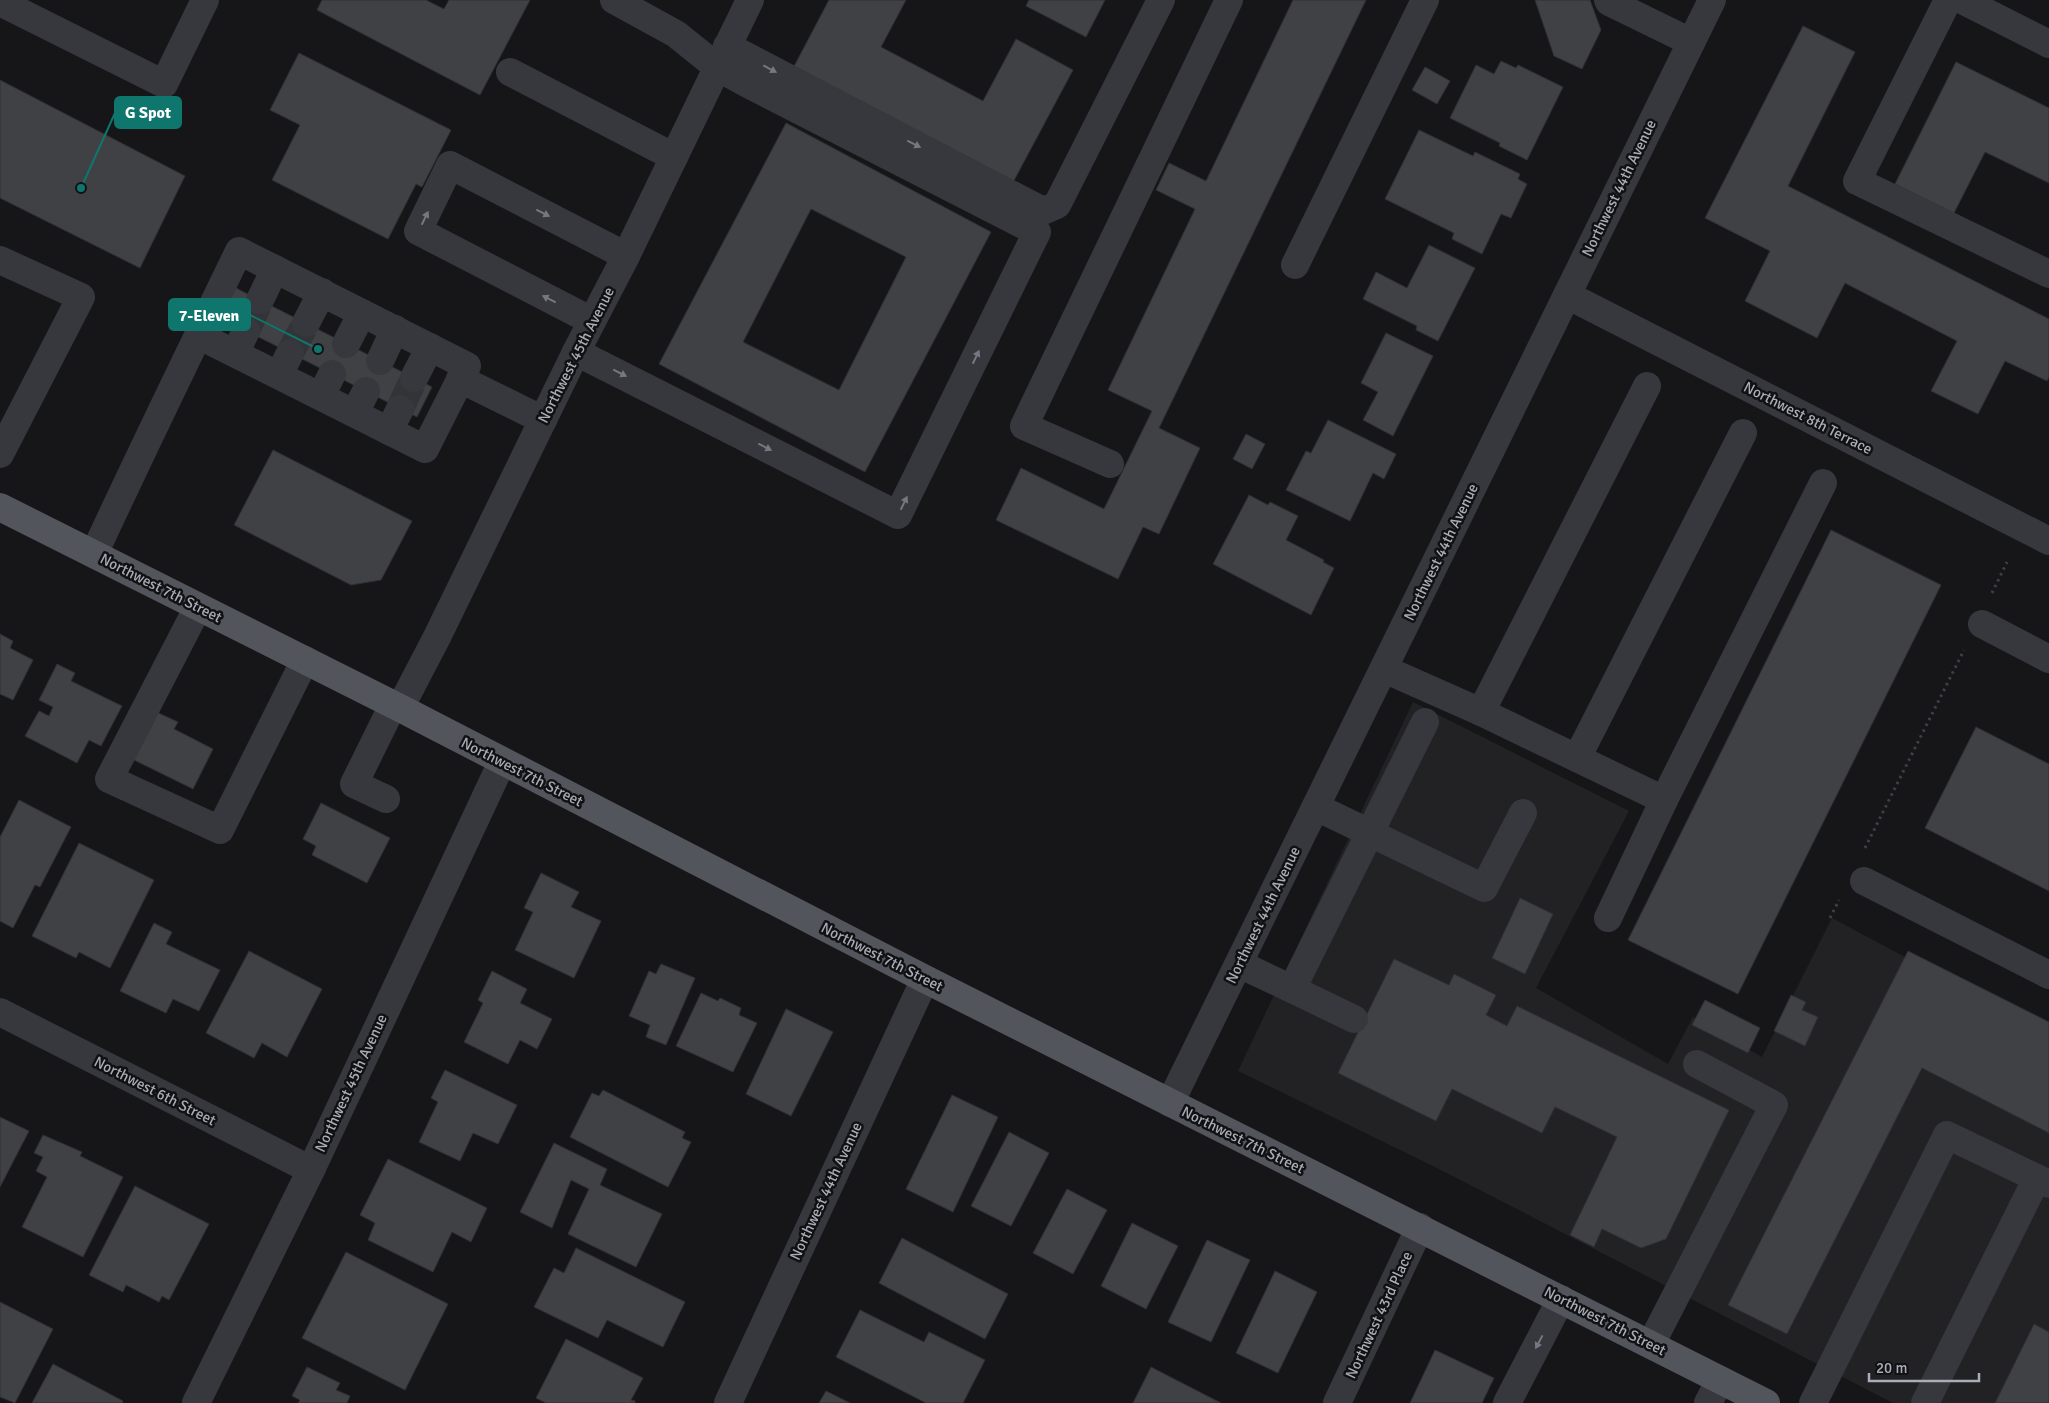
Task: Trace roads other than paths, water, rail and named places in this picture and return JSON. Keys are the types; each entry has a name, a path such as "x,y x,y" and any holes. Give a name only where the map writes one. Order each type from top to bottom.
{"main road":[{"name":"Northwest 7th Street","path":"0,507 305,660 1170,1104 1420,1227 1651,1344 1714,1391 1766,1403"}],"street":[{"path":"0,2 164,84 205,0"},
{"path":"614,0 676,34 1043,211 1057,205 1161,0"},
{"name":"Northwest 45th Avenue","path":"386,799 354,784 437,637 576,352 626,256 750,0"},
{"path":"1110,464 1024,426 1229,0"},
{"path":"1295,265 1425,0"},
{"path":"1608,0 1608,2 1691,42"},
{"name":"Northwest 44th Avenue","path":"1170,1104 1712,0"},
{"path":"1948,0 1857,181 2049,274"},
{"path":"1962,0 2049,44"},
{"path":"576,352 898,515 1037,232 722,56"},
{"path":"510,72 674,157"},
{"path":"592,321 418,232 450,165 626,256"},
{"path":"94,554 198,335 239,251 467,366 425,449 395,420 285,364 240,342 198,335"},
{"path":"0,260 81,297 0,454"},
{"path":"260,300 275,269"},
{"path":"306,323 322,292"},
{"name":"Northwest 8th Terrace","path":"1567,295 2049,541"},
{"path":"346,344 362,313"},
{"path":"380,361 394,329"},
{"path":"414,378 430,347"},
{"path":"460,379 543,420"},
{"path":"1481,712 1647,386"},
{"path":"1577,758 1743,433"},
{"path":"1608,918 1664,800 1823,483"},
{"path":"198,606 110,779 220,830 305,660"},
{"path":"1975,633 2049,659"},
{"path":"1384,669 1481,712 1664,800"},
{"path":"1292,989 1425,722"},
{"name":"Northwest 45th Avenue","path":"196,1403 311,1170 461,846 502,762"},
{"path":"1316,807 1484,888 1523,813"},
{"path":"1856,876 2049,975"},
{"path":"1239,964 1354,1019"},
{"name":"Northwest 44th Avenue","path":"728,1403 925,979"},
{"name":"Northwest 6th Street","path":"0,1012 311,1170"},
{"path":"1651,1344 1774,1105 1697,1064"},
{"path":"1813,1403 1947,1135 2043,1181 1925,1403"},
{"name":"Northwest 43rd Place","path":"1337,1403 1420,1227"},
{"path":"1507,1403 1561,1299"}],"tunnel":[{"path":"246,331 260,300"},
{"path":"290,353 306,323"},
{"path":"400,409 414,378"}],"place":[{"name":"G Spot","path":"81,188"},
{"name":"7-Eleven","path":"318,349"}]}
